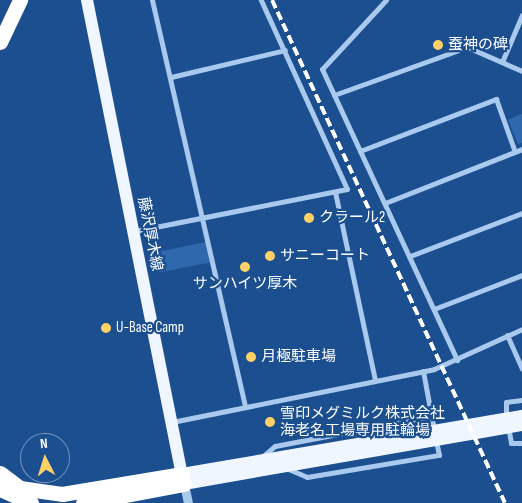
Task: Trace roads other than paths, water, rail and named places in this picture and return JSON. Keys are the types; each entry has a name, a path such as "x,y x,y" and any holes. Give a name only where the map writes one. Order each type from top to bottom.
{"highway":[{"path":"0,42 20,0"},
{"path":"0,474 20,488 62,494 183,479"},
{"path":"83,503 183,479"},
{"path":"0,489 31,503"}],"main road":[{"name":"藤沢厚木線","path":"88,0 132,232 183,479"},
{"path":"183,479 284,466 353,449 522,416"},
{"path":"183,479 258,460 353,449 522,425"}],"street":[{"path":"152,0 205,218 245,407"},
{"path":"132,232 347,189 261,0"},
{"path":"386,0 322,69 457,360"},
{"path":"502,62 522,15"},
{"path":"334,95 459,48 467,47 522,71"},
{"path":"171,77 285,50"},
{"path":"360,151 496,99 515,152"},
{"path":"385,203 522,149"},
{"path":"335,192 375,380"},
{"path":"410,256 522,213"},
{"path":"434,309 522,275"},
{"path":"171,422 423,371 457,360 522,329"},
{"path":"507,336 522,369"},
{"path":"284,466 307,477 439,454 423,371"},
{"path":"522,400 504,406 511,443 522,443"},
{"path":"258,460 275,446 431,416"},
{"path":"183,479 188,503"}],"railway":[{"path":"272,0 505,503"}],"place":[{"name":"蚕神の碑","path":"438,45"},
{"name":"クラール2","path":"309,218"},
{"name":"サニーコート","path":"270,256"},
{"name":"サンハイツ厚木","path":"245,267"},
{"name":"U-Base Camp","path":"106,328"},
{"name":"月極駐車場","path":"251,357"},
{"name":"雪印メグミルク株式会社 海老名工場専用駐輪場","path":"270,422"}]}
